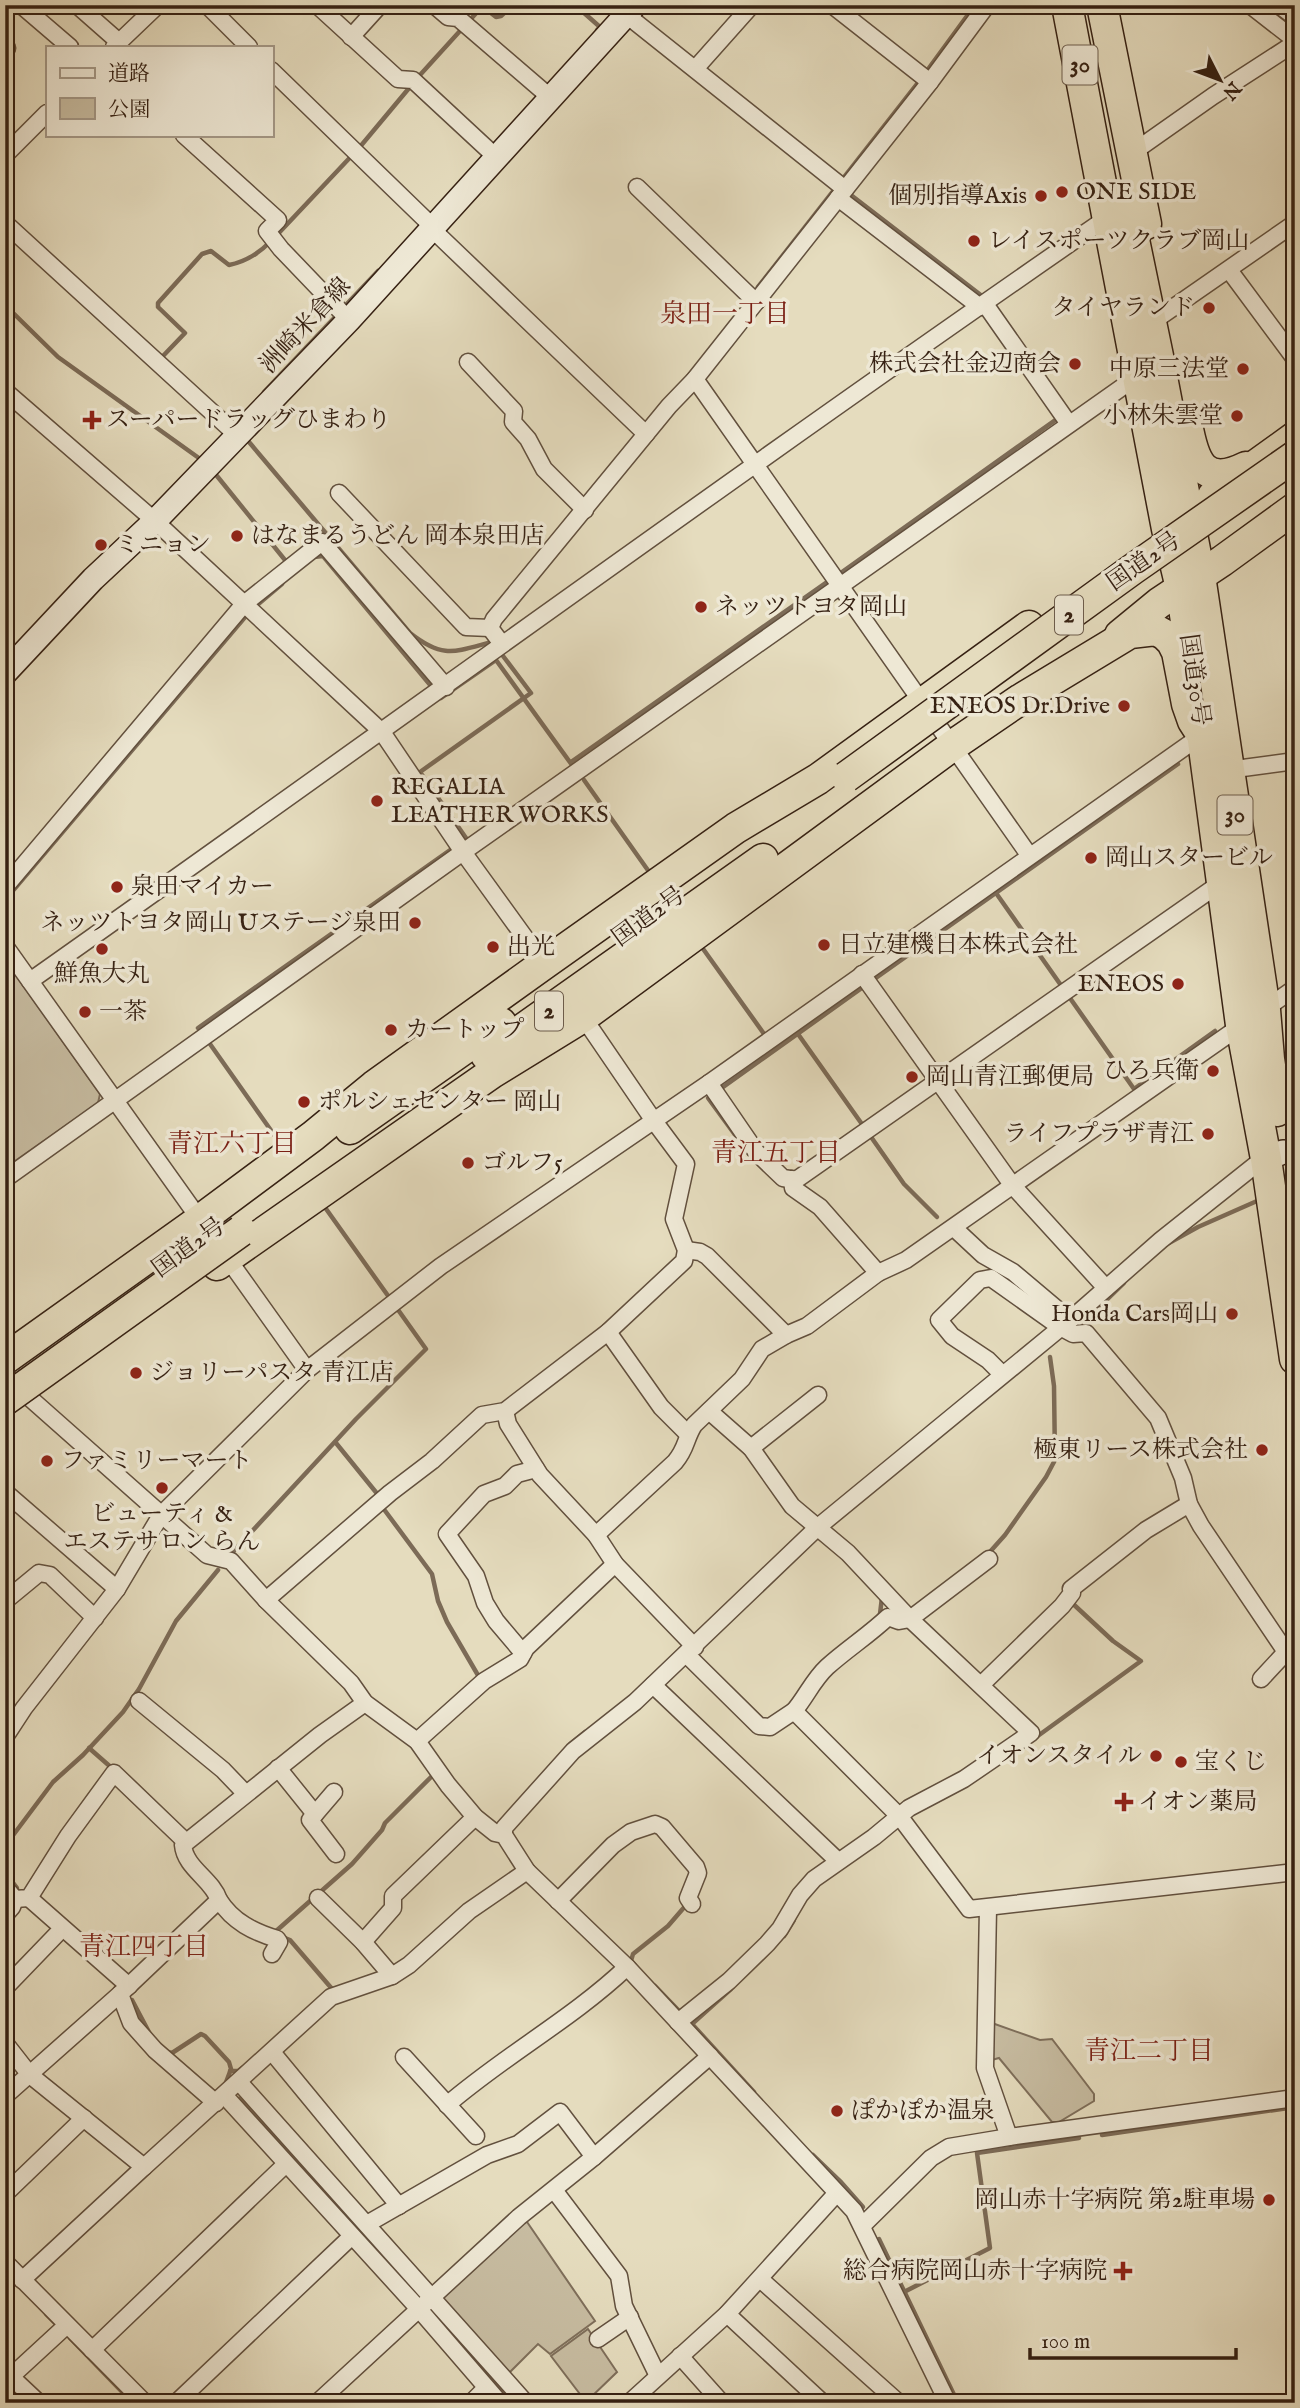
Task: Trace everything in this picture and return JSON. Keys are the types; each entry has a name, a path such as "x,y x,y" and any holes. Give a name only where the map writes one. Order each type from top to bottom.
{"highway":[{"path":"1053,5 1116,306 1148,366 1179,377 1194,452 1199,463 1217,476 1228,475 1289,448"},
{"name":"国道30号","path":"1067,5 1100,124 1228,770 1258,1020"},
{"name":"国道30号","path":"1086,5 1100,124"},
{"path":"1102,5 1161,316 1148,366"},
{"path":"5,1359 200,1220 313,1136 374,1086 544,964 736,828 818,779 1177,522 1289,448"},
{"name":"国道2号","path":"5,1378 236,1224 742,874 851,784 1289,448"},
{"name":"国道2号","path":"13,1405 352,1127 1295,480"},
{"path":"1106,646 1159,603 1292,516"},
{"name":"国道30号","path":"1190,582 1202,735 1222,882 1269,1059 1295,1235"},
{"path":"13,1405 492,1073 583,1017 952,746 1106,646 1130,633 1142,630 1156,630 1166,635 1177,652 1187,704 1202,735"},
{"path":"492,1073 535,1036 670,940 742,874"},
{"path":"1258,1020 1295,1102"},
{"path":"313,1136 354,1112 448,1048 479,1039"},
{"name":"国道30号","path":"1285,1160 1295,1359"}],"main road":[{"name":"洲崎米倉線","path":"5,673 93,579 155,522 238,436 343,314 551,98 626,9"}],"street":[{"path":"20,5 69,46"},
{"path":"76,5 115,41 158,5"},
{"path":"207,5 248,46"},
{"path":"317,5 398,79 415,82 496,158"},
{"path":"351,37 380,5"},
{"path":"434,5 448,17 458,18 466,24 551,98"},
{"path":"698,66 752,5"},
{"path":"832,5 926,78"},
{"path":"339,493 466,627 485,628 643,431 695,379 752,298 987,5"},
{"path":"1279,5 1295,17"},
{"path":"1132,153 1295,42 1252,6"},
{"path":"626,9 698,66 841,190 982,305 1065,418"},
{"path":"273,72 643,431"},
{"path":"5,155 46,114"},
{"path":"185,136 278,220 267,232 343,314"},
{"path":"637,187 752,298"},
{"path":"5,223 238,436"},
{"path":"1161,316 1295,223"},
{"path":"30,981 1098,224"},
{"path":"1229,270 1295,359"},
{"path":"468,362 514,411 513,422 528,439 544,468 581,507"},
{"path":"5,1179 840,586 1065,418 1148,366"},
{"path":"695,379 1029,855"},
{"path":"5,391 155,522 382,732 463,852 544,964"},
{"path":"1289,448 1281,432 1295,422"},
{"path":"5,887 244,604 321,542 440,691"},
{"path":"485,628 498,647"},
{"path":"5,1737 117,1589 161,1515 307,1370 441,1266 654,1121 713,1089 769,1041 867,980 1029,855 1202,735"},
{"path":"1228,770 1295,761"},
{"path":"713,1089 757,1153 783,1178 796,1180 1222,882"},
{"path":"5,946 307,1370"},
{"path":"867,980 1013,1186 1106,1288"},
{"path":"685,1431 742,1379 762,1349 807,1326 878,1273 906,1260 954,1228 1258,1020 1295,988"},
{"path":"266,1600 390,1493 432,1461 482,1415 505,1411 608,1332 684,1261 686,1250 674,1219 687,1164 654,1121 583,1017"},
{"path":"948,2403 854,2211 710,2056 682,2019 527,1871 504,1835 504,1828 573,1751 653,1685 818,1527 1065,1324 1161,1240 1254,1166 1285,1160"},
{"path":"792,1179 793,1188 820,1207 878,1273"},
{"path":"954,1228 983,1255 1013,1272 1073,1334 1086,1333 1158,1418 1183,1478 1189,1504 1290,1649 1261,1679"},
{"path":"686,1250 707,1256 786,1335"},
{"path":"1002,1374 988,1360 952,1336 939,1320 980,1280 991,1278 1065,1324"},
{"path":"596,1535 685,1450 685,1431 661,1406 608,1332"},
{"path":"5,1378 13,1405 161,1515 207,1555 231,1561 266,1600 351,1684 365,1703 417,1741 448,1786 475,1817 495,1833 504,1835"},
{"path":"751,1448 818,1395"},
{"path":"505,1411 508,1424 536,1469 596,1535 615,1564 759,1726 770,1727 796,1709 809,1687 827,1667 866,1638 888,1617 900,1620 907,1616 989,1559"},
{"path":"682,2019 767,1944 814,1879 1031,1733 907,1616 848,1553 792,1506 751,1448 709,1411"},
{"path":"523,1653 496,1621 485,1603 476,1576 447,1534 484,1494 505,1486 517,1474 536,1469"},
{"path":"5,1492 117,1589"},
{"path":"981,1685 1062,1606 1072,1593 1071,1589 1146,1530 1189,1504"},
{"path":"417,1741 484,1681 520,1659 523,1653 615,1564"},
{"path":"5,1601 39,1573 50,1575 95,1618"},
{"path":"653,1685 838,1861"},
{"path":"139,1700 223,1770 246,1794"},
{"path":"272,1954 279,1942 277,1939 255,1932 225,1909 216,1891 184,1855 183,1845 278,1768 365,1703"},
{"path":"796,1709 904,1817 969,1909 1295,1871"},
{"path":"278,1768 315,1814"},
{"path":"5,1915 12,1907 16,1895 68,1836 114,1773 186,1842"},
{"path":"334,1793 310,1820 336,1854"},
{"path":"363,1942 393,1908 393,1896 475,1817"},
{"path":"558,1901 613,1845 631,1832 655,1824 662,1827 696,1867 698,1873 688,1898 692,1904"},
{"path":"22,2280 331,1997 409,1965 469,1911 527,1871"},
{"path":"16,1895 124,1990 131,2023 155,2050 220,2099 286,2164 418,2308 500,2403"},
{"path":"318,1898 390,1972"},
{"path":"5,2096 124,1990 219,1900"},
{"path":"988,1908 985,2068 1009,2137"},
{"path":"5,1989 57,1934"},
{"path":"447,2105 479,2077 597,1995 627,1967"},
{"path":"5,2043 30,2074 145,2167"},
{"path":"272,2052 400,2206"},
{"path":"317,2403 519,2217 594,2157 710,2056"},
{"path":"404,2057 476,2136"},
{"path":"239,2082 526,2403"},
{"path":"862,2225 931,2158 950,2147 1295,2098"},
{"path":"367,2224 487,2155 518,2144 560,2112 594,2157"},
{"path":"5,2194 84,2118"},
{"path":"92,2350 286,2164"},
{"path":"554,2190 619,2276 624,2306 658,2376"},
{"path":"629,2403 727,2314 836,2194"},
{"path":"176,2403 352,2236"},
{"path":"5,2262 140,2401"},
{"path":"760,2279 899,2403"},
{"path":"727,2314 823,2403"},
{"path":"598,2339 629,2317"},
{"path":"40,2403 7,2376 67,2325"},
{"path":"680,2356 722,2403"},
{"path":"471,2403 486,2388"}],"green space":[{"path":"5,960 100,1094 98,1103 5,1168"},
{"path":"992,2023 1040,2040 1052,2039 1094,2094 1094,2101 1059,2122 1052,2122 999,2058 992,2060"},
{"path":"525,2219 595,2321 550,2354 538,2344 506,2376 440,2301 441,2293"},
{"path":"588,2329 617,2372 586,2402 551,2356"}],"waterway":[{"path":"276,236 359,148 479,10 487,10 496,17 513,5"},
{"path":"575,5 600,27 597,30"},
{"path":"926,72 975,5"},
{"path":"758,287 921,79"},
{"path":"847,192 982,296"},
{"path":"163,356 185,333 158,307 158,303 202,254 211,251 229,265 241,262 270,242"},
{"path":"343,308 378,271"},
{"path":"5,305 58,357 203,461"},
{"path":"264,392 337,315"},
{"path":"842,572 1061,416"},
{"path":"249,442 410,633 431,647 449,651 492,642"},
{"path":"217,476 289,565"},
{"path":"314,557 323,556 441,698 496,660 572,765"},
{"path":"571,762 827,582"},
{"path":"256,606 282,584"},
{"path":"5,900 246,616"},
{"path":"464,840 466,838 420,772 531,693 500,652"},
{"path":"873,980 1178,764"},
{"path":"584,780 652,876"},
{"path":"200,1030 198,1028 453,848"},
{"path":"996,893 1134,1089 1215,1031"},
{"path":"701,946 767,1038"},
{"path":"719,1090 866,985"},
{"path":"798,1034 864,1127"},
{"path":"210,1044 282,1146"},
{"path":"712,1095 708,1098 752,1158"},
{"path":"869,1134 904,1184 937,1217"},
{"path":"1169,1243 1257,1201"},
{"path":"230,1555 356,1419 426,1349 324,1206"},
{"path":"1077,1327 1124,1283"},
{"path":"988,1554 1005,1535 1055,1460 1054,1386 1050,1357"},
{"path":"336,1443 379,1496"},
{"path":"383,1508 432,1574 438,1601 447,1622 479,1677"},
{"path":"5,1846 53,1782 83,1755 123,1712 139,1689 176,1621 218,1570"},
{"path":"877,1618 882,1597"},
{"path":"1035,1738 1141,1661 1113,1641 1071,1602"},
{"path":"570,1744 585,1732"},
{"path":"89,1748 113,1769"},
{"path":"275,1932 352,1864 385,1823 432,1776"},
{"path":"5,1872 17,1888"},
{"path":"635,1965 631,1961 633,1954 668,1926 687,1904"},
{"path":"784,1936 794,1920"},
{"path":"280,1936 290,1940 333,1990"},
{"path":"655,1986 683,2015"},
{"path":"692,2024 731,1989"},
{"path":"132,2000 150,2034"},
{"path":"692,2024 754,2092"},
{"path":"167,2052 172,2053 201,2034 205,2036 229,2062 231,2069 225,2085"},
{"path":"230,2071 242,2068"},
{"path":"239,2099 365,2239"},
{"path":"1102,2135 1295,2107"},
{"path":"904,2292 990,2248 977,2153 1079,2138"},
{"path":"813,2155 863,2207"},
{"path":"879,2239 958,2403"},
{"path":"46,2314 58,2326"},
{"path":"452,2336 513,2403"},
{"path":"70,2338 127,2397"}],"place":[{"name":"ONE SIDE","path":"1062,192"},
{"name":"個別指導Axis","path":"1041,196"},
{"name":"レイスポーツクラブ岡山","path":"974,241"},
{"name":"タイヤランド","path":"1209,308"},
{"name":"株式会社金辺商会","path":"1075,364"},
{"name":"中原三法堂","path":"1243,369"},
{"name":"小林朱雲堂","path":"1237,416"},
{"name":"スーパードラッグひまわり","path":"92,420"},
{"name":"はなまるうどん 岡本泉田店","path":"237,536"},
{"name":"ミニョン","path":"101,545"},
{"name":"ネッツトヨタ岡山","path":"701,607"},
{"name":"ENEOS Dr.Drive","path":"1124,706"},
{"name":"REGALIA LEATHER WORKS","path":"377,801"},
{"name":"岡山スタービル","path":"1091,858"},
{"name":"泉田マイカー","path":"117,887"},
{"name":"ネッツトヨタ岡山 Uステージ泉田","path":"415,923"},
{"name":"日立建機日本株式会社","path":"824,945"},
{"name":"出光","path":"493,947"},
{"name":"鮮魚大丸","path":"102,949"},
{"name":"ENEOS","path":"1178,984"},
{"name":"一茶","path":"85,1012"},
{"name":"カートップ","path":"391,1030"},
{"name":"ひろ兵衛","path":"1213,1071"},
{"name":"岡山青江郵便局","path":"912,1077"},
{"name":"ポルシェセンター 岡山","path":"304,1102"},
{"name":"ライフプラザ青江","path":"1208,1134"},
{"name":"ゴルフ5","path":"468,1163"},
{"name":"Honda Cars岡山","path":"1232,1314"},
{"name":"ジョリーパスタ 青江店","path":"136,1373"},
{"name":"極東リース株式会社","path":"1262,1450"},
{"name":"ファミリーマート","path":"47,1461"},
{"name":"ビューティ & エステサロン らん","path":"162,1488"},
{"name":"イオンスタイル","path":"1156,1756"},
{"name":"宝くじ","path":"1181,1762"},
{"name":"イオン薬局","path":"1124,1802"},
{"name":"ぽかぽか温泉","path":"837,2111"},
{"name":"岡山赤十字病院 第2駐車場","path":"1269,2200"},
{"name":"総合病院岡山赤十字病院","path":"1123,2271"}],"district":[{"name":"泉田一丁目","path":"725,314"},
{"name":"青江六丁目","path":"232,1144"},
{"name":"青江五丁目","path":"776,1153"},
{"name":"青江四丁目","path":"144,1947"},
{"name":"青江二丁目","path":"1149,2051"}]}
